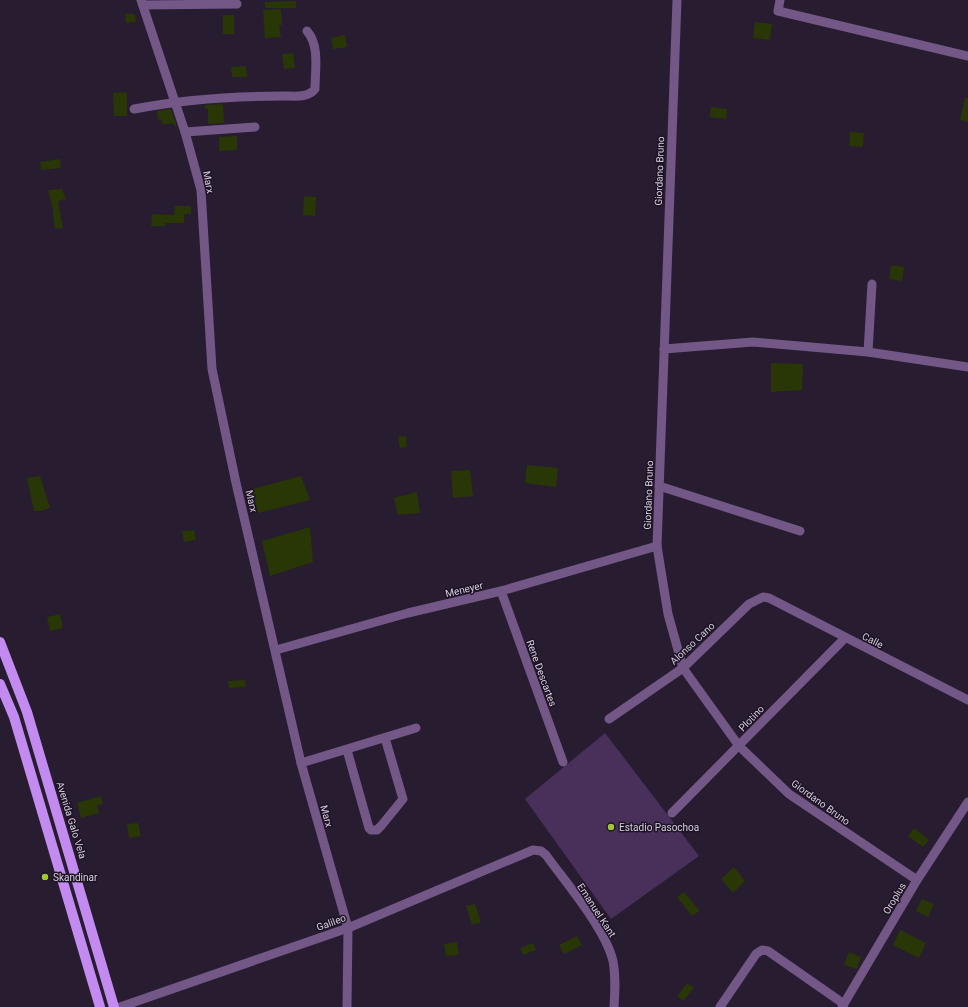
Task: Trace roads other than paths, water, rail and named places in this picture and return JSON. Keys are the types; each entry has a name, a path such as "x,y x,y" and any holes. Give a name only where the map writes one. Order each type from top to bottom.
{"main road":[{"name":"Avenida Galo Vela","path":"0,642 27,712 114,1007"},
{"path":"0,684 14,717 100,1007"},
{"path":"14,717 27,712"},
{"path":"58,868 73,864"}],"street":[{"name":"Giordano Bruno","path":"677,0 657,546 668,614 683,668 739,746 789,794 917,880"},
{"path":"780,0 778,11 968,56"},
{"path":"142,3 237,4"},
{"name":"Marx","path":"142,3 186,132 201,190 212,369 236,483 276,650 301,763 348,928 347,1007"},
{"path":"134,109 175,101 245,96 302,96 312,93 315,89 315,45 313,38 307,32"},
{"path":"186,132 255,127"},
{"path":"868,352 872,284"},
{"path":"664,349 753,342 868,352 968,366"},
{"path":"659,486 800,530"},
{"name":"Meneyer","path":"276,650 408,613 501,592 657,546"},
{"name":"Rene Descartes","path":"501,592 563,762"},
{"name":"Alonso Cano","path":"609,719 683,668 749,604 763,597 769,598"},
{"name":"Calle","path":"769,598 968,700"},
{"name":"Plotino","path":"672,813 845,638"},
{"path":"301,763 348,750 416,728"},
{"path":"348,750 369,828 377,830 403,799 384,738"},
{"name":"Oroplus","path":"843,1005 917,880 968,802"},
{"name":"Galileo","path":"120,1007 348,928 532,850 541,851 546,855"},
{"name":"Emanuel Kant","path":"546,855 604,938 612,961 616,982 614,1007"},
{"path":"720,1007 756,954 762,950 768,951 843,1005"}],"place":[{"name":"Estadio Pasochoa","path":"611,827"},
{"name":"Skandinar","path":"45,877"}]}
